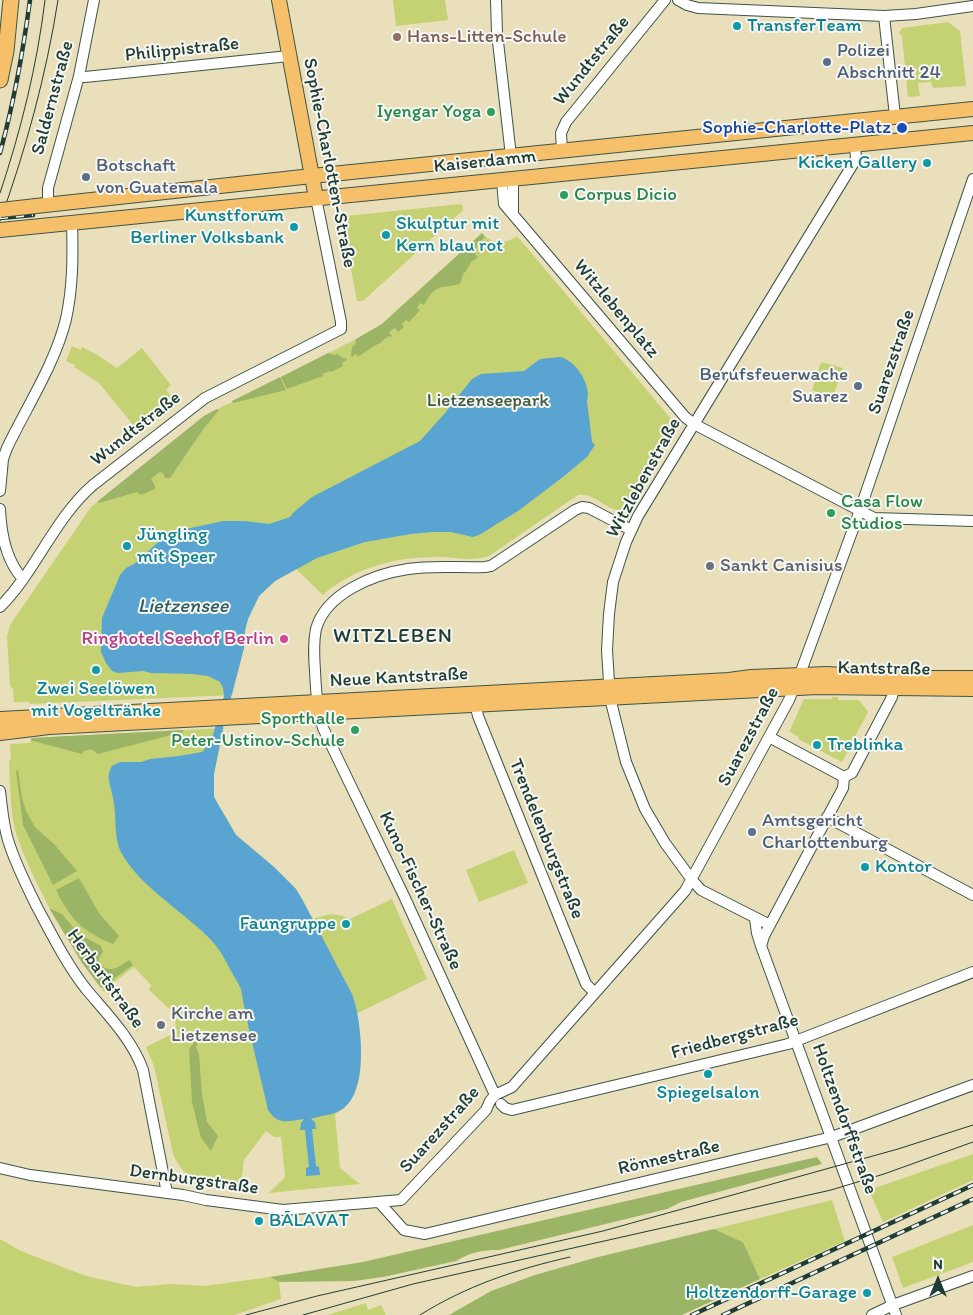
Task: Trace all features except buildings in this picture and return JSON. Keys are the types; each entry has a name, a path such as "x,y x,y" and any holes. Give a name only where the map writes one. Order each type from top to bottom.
{"highway":[{"path":"0,35 3,0"},
{"path":"0,80 6,51 11,0"}],"main road":[{"name":"Sophie-Charlotten-Straße","path":"279,0 316,198"},
{"path":"895,116 973,109"},
{"name":"Kaiserdamm","path":"0,210 895,116"},
{"name":"Kaiserdamm","path":"0,230 973,133"},
{"path":"339,173 342,196"},
{"name":"Kantstraße","path":"800,674 973,678"},
{"name":"Neue Kantstraße","path":"609,692 800,674"},
{"name":"Kantstraße","path":"795,688 832,686 973,689"},
{"name":"Neue Kantstraße","path":"0,719 227,712 609,692 795,688"},
{"name":"Neue Kantstraße","path":"0,733 50,726 202,713"}],"street":[{"name":"Saldernstraße","path":"42,205 79,76 94,0"},
{"path":"496,0 497,32 511,156"},
{"name":"Wundtstraße","path":"562,150 561,134 566,122 664,0"},
{"path":"678,0 698,8 884,16 916,14 973,6"},
{"path":"884,16 895,116"},
{"name":"Philippistraße","path":"79,76 289,56"},
{"name":"Witzlebenstraße","path":"770,925 701,890 665,843 645,810 626,762 609,692 607,650 609,614 620,557 631,530 856,159 855,145"},
{"name":"Witzlebenplatz","path":"507,179 513,214 685,417 694,424 874,518 973,521"},
{"name":"Suarezstraße","path":"382,1201 402,1200 486,1110 490,1101 498,1099 512,1087 686,891 795,688 860,510 973,179"},
{"name":"Sophie-Charlotten-Straße","path":"316,198 342,322 341,329 338,332"},
{"path":"0,491 2,458 42,379 61,334 68,306 72,273 72,223"},
{"name":"Wundtstraße","path":"0,607 23,579 77,499 93,485 194,405 219,390 338,332"},
{"name":"Kuno-Fischer-Straße","path":"498,1099 404,896 323,728 318,707 314,651 316,630 327,609 352,588 401,570 491,566 582,507 588,508 631,530"},
{"path":"0,509 2,533 8,553 15,571 23,579"},
{"path":"762,946 764,936 845,779 852,772 892,697 894,688"},
{"name":"Trendelenburgstraße","path":"474,699 478,716 586,984 595,993"},
{"path":"769,737 845,779"},
{"name":"Herbartstraße","path":"0,791 2,815 7,838 15,860 53,938 70,967 114,1022 138,1057 143,1070 167,1193"},
{"path":"827,817 973,896"},
{"name":"Holtzendorffstraße","path":"755,918 757,933 895,1310"},
{"name":"Friedbergstraße","path":"498,1099 505,1108 512,1110 788,1044 973,972"},
{"name":"Rönnestraße","path":"382,1201 404,1230 425,1234 832,1137 973,1085"},
{"name":"Dernburgstraße","path":"0,1168 30,1175 283,1210 382,1201"},
{"path":"872,1315 895,1310 973,1276"}],"green space":[{"path":"393,0 445,0 448,20 396,26"},
{"path":"948,22 960,31 966,86 933,88 931,82 918,83 920,96 908,97 902,36 899,33 902,28"},
{"path":"461,204 463,210 363,301 357,301 342,223 346,216"},
{"name":"Lietzenseepark","path":"482,233 486,237 498,242 508,241 517,236 677,426 675,433 629,509 616,510 591,497 578,495 489,556 471,559 424,557 392,561 362,571 323,595 296,569 275,581 259,596 248,619 244,648 232,695 31,704 28,702 14,702 13,689 10,686 7,636 10,625 91,507 204,416 376,329"},
{"path":"482,233 485,237 477,245 475,254 478,257 471,262 464,272 460,284 435,290 424,305 420,303 417,308 420,310 409,322 406,320 402,324 404,327 398,332 395,328 389,332 392,336 389,336 358,357 356,354 351,356 352,347 355,345 356,339 382,324"},
{"path":"72,346 81,350 82,347 117,368 142,348 171,385 166,390 175,401 138,431 99,383 74,367 75,365 66,361"},
{"path":"328,353 338,354 347,360 342,363 343,366 323,374 323,376 287,389 281,377"},
{"path":"821,362 843,368 832,399 812,390"},
{"path":"280,377 286,390 233,403 232,401"},
{"path":"217,409 219,410 204,428 170,478 165,478 163,473 159,472 151,479 155,489 141,495 137,492 99,503 98,501 204,416"},
{"path":"832,697 838,697 838,700 859,700 868,712 842,762 798,739 799,737 790,732 804,699 832,699"},
{"path":"224,728 214,774 214,797 236,835 274,867 296,889 313,919 332,914 350,919 392,899 427,979 356,1014 361,1055 358,1082 354,1094 346,1105 335,1114 340,1168 360,1184 269,1193 285,1177 281,1137 274,1137 266,1131 244,1160 240,1190 197,1182 184,1172 173,1154 154,1066 146,1047 176,1032 175,1014 149,990 151,985 134,967 112,982 107,989 140,1027 137,1032 106,991 104,992 66,936 34,877 15,830 10,796 10,744 30,743 32,738"},
{"path":"183,730 183,732 98,754 91,749 84,751 82,754 30,740 32,738"},
{"path":"18,770 22,798 26,811 35,827 54,844 77,871 53,885 23,825 16,771"},
{"path":"514,850 528,883 479,902 466,870"},
{"path":"79,878 99,913 119,936 113,944 93,935 78,923 72,917 56,890"},
{"path":"49,908 62,914 79,934 101,946 103,952 99,958 99,963 103,967 114,969 129,960 133,965 101,988 82,963"},
{"path":"196,1032 198,1042 196,1047 199,1055 202,1094 207,1122 218,1136 211,1151 201,1138 192,1102 189,1049 193,1044"},
{"path":"973,1154 973,1180 883,1222 869,1190"},
{"path":"817,1157 822,1164 681,1202 667,1209 499,1250 477,1252 466,1255 456,1261 383,1277 354,1281 279,1282 270,1277 363,1262"},
{"path":"832,1200 845,1241 760,1279 743,1242 714,1229"},
{"path":"973,1225 973,1262 903,1288 892,1257"},
{"path":"714,1229 743,1242 760,1279 682,1315 449,1315 491,1291 535,1275 594,1258"},
{"path":"0,1239 21,1251 86,1276 136,1287 170,1284 205,1286 270,1277 279,1282 281,1299 235,1315 0,1315"},
{"path":"366,1303 368,1310 381,1305 386,1315 328,1315"}],"water":[{"name":"Lietzensee","path":"560,357 566,359 577,368 587,388 592,442 595,445 587,457 518,511 479,535 473,537 451,532 411,534 365,542 317,558 275,581 259,596 248,619 244,648 223,728 214,774 214,797 236,835 274,867 296,889 352,994 356,1006 360,1036 360,1070 352,1099 340,1111 311,1119 315,1122 316,1129 312,1129 316,1166 319,1167 320,1175 306,1176 306,1168 309,1167 305,1130 300,1130 304,1119 280,1120 268,1110 241,989 226,962 212,941 140,878 122,854 117,841 114,805 109,778 112,766 120,762 141,762 150,759 202,752 211,742 224,696 223,688 220,682 208,676 143,671 118,673 112,671 101,652 102,618 120,575 165,536 177,531 223,521 269,524 290,517 312,497 420,441 472,379 481,374 524,371 540,359"}],"tram line":[{"path":"0,193 15,146 27,98 38,49 45,0"},
{"path":"0,221 34,112 48,56 58,0"},
{"path":"246,1315 317,1296 603,1231 898,1149 973,1125"},
{"path":"303,1315 413,1284 831,1190 884,1174 973,1142"},
{"path":"420,1315 455,1295 492,1280 570,1257"}],"railway":[{"path":"0,153 18,77 30,0"},
{"path":"0,218 33,215"},
{"path":"692,1315 973,1185"},
{"path":"723,1315 973,1199"}],"place":[{"name":"TransferTeam","path":"737,26"},
{"name":"Hans-Litten-Schule","path":"397,37"},
{"name":"Polizei Abschnitt 24","path":"827,62"},
{"name":"Iyengar Yoga","path":"491,112"},
{"name":"Sophie-Charlotte-Platz","path":"902,128"},
{"name":"Kicken Gallery","path":"927,163"},
{"name":"Botschaft von Guatemala","path":"86,177"},
{"name":"Corpus Dicio","path":"564,195"},
{"name":"Kunstforum Berliner Volksbank","path":"294,227"},
{"name":"Skulptur mit Kern blau rot","path":"386,235"},
{"name":"Berufsfeuerwache Suarez","path":"858,386"},
{"name":"Casa Flow Studios","path":"831,513"},
{"name":"Jüngling mit Speer","path":"127,546"},
{"name":"Sankt Canisius","path":"710,566"},
{"name":"Ringhotel Seehof Berlin","path":"284,639"},
{"name":"Zwei Seelöwen mit Vogeltränke","path":"96,670"},
{"name":"Sporthalle Peter-Ustinov-Schule","path":"355,730"},
{"name":"Treblinka","path":"817,745"},
{"name":"Amtsgericht Charlottenburg","path":"752,832"},
{"name":"Kontor","path":"865,867"},
{"name":"Faungruppe","path":"346,924"},
{"name":"Kirche am Lietzensee","path":"161,1025"},
{"name":"Spiegelsalon","path":"708,1074"},
{"name":"BĀLAVAT","path":"259,1221"},
{"name":"Holtzendorff-Garage","path":"867,1293"}],"district":[{"name":"WITZLEBEN","path":"393,637"}]}
